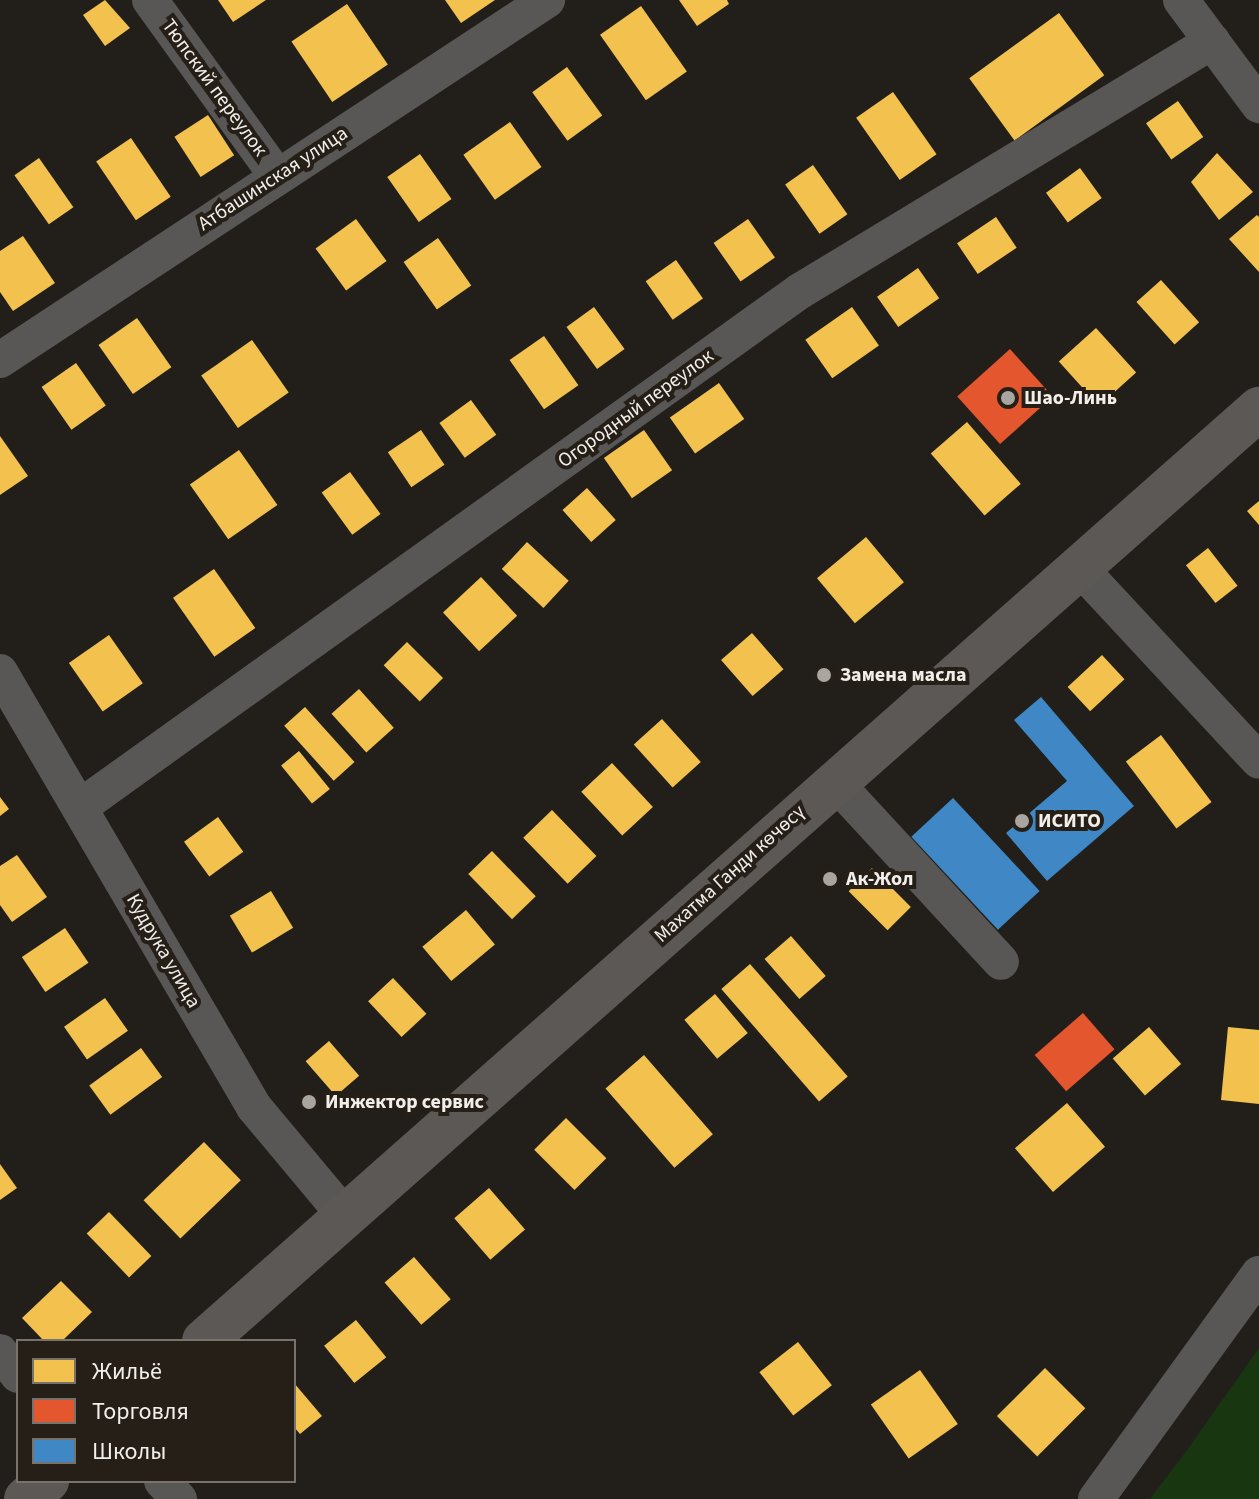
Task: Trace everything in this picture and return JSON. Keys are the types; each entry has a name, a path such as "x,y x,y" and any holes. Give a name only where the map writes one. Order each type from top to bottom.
{"main road":[{"name":"Махатма Ганди көчөсү","path":"206,1339 1077,565 1259,409"},
{"path":"26,1499 45,1483"}],"street":[{"name":"Тюпский переулок","path":"150,0 277,176"},
{"name":"Атбашинская улица","path":"0,360 547,0"},
{"path":"1181,0 1259,105"},
{"name":"Огородный переулок","path":"80,807 800,291 1212,41"},
{"path":"1077,565 1259,761"},
{"name":"Кудрука улица","path":"0,672 254,1107 345,1216"},
{"path":"834,781 1001,962"},
{"path":"1096,1499 1259,1274"},
{"path":"1125,1499 1259,1313"},
{"path":"0,1352 16,1372"},
{"path":"164,1483 179,1499"}],"green space":[{"path":"1259,1348 1259,1499 1150,1499 1185,1453"}],"building: Жильё":[{"path":"105,0 130,28 105,46 83,15"},
{"path":"218,0 266,0 233,22"},
{"path":"445,0 495,0 461,23"},
{"path":"679,0 727,0 729,4 697,26"},
{"path":"347,4 388,65 332,102 291,41"},
{"path":"641,6 687,72 646,100 600,35"},
{"path":"1059,13 1104,75 1014,141 969,78"},
{"path":"567,67 602,116 567,141 532,92"},
{"path":"893,92 937,154 900,180 856,118"},
{"path":"1178,101 1203,137 1171,159 1146,123"},
{"path":"208,115 234,155 201,177 174,137"},
{"path":"510,122 542,167 495,200 463,155"},
{"path":"131,138 171,197 136,220 96,161"},
{"path":"1217,153 1253,192 1219,220 1191,182"},
{"path":"420,154 452,199 419,222 387,177"},
{"path":"39,158 73,207 49,224 14,175"},
{"path":"813,165 847,214 820,234 785,185"},
{"path":"1080,168 1102,198 1068,223 1046,193"},
{"path":"1257,215 1259,217 1259,272 1229,239"},
{"path":"996,217 1017,248 978,274 957,243"},
{"path":"356,219 387,261 346,290 316,248"},
{"path":"748,219 775,258 741,282 714,243"},
{"path":"23,236 55,283 13,311 0,292 0,251"},
{"path":"438,238 471,286 437,310 404,262"},
{"path":"676,260 703,299 673,320 646,281"},
{"path":"918,268 939,298 898,327 877,297"},
{"path":"1161,280 1199,322 1175,344 1136,302"},
{"path":"594,307 625,349 597,369 566,327"},
{"path":"852,307 879,346 832,378 805,340"},
{"path":"137,318 171,367 133,394 98,345"},
{"path":"1096,328 1136,373 1099,406 1059,361"},
{"path":"544,336 578,385 544,409 510,360"},
{"path":"252,340 289,392 238,428 201,376"},
{"path":"76,363 106,406 71,430 42,387"},
{"path":"719,383 744,419 695,453 670,417"},
{"path":"471,400 496,435 465,458 439,423"},
{"path":"967,422 1021,484 985,515 931,453"},
{"path":"421,430 444,465 411,487 388,452"},
{"path":"644,430 672,470 632,498 604,458"},
{"path":"0,436 28,476 0,495"},
{"path":"239,450 277,505 228,539 190,484"},
{"path":"350,472 381,514 352,535 322,493"},
{"path":"587,488 616,520 591,542 562,510"},
{"path":"1259,501 1259,525 1247,511"},
{"path":"866,537 904,582 855,623 817,578"},
{"path":"527,542 569,581 543,608 502,569"},
{"path":"1208,548 1238,586 1215,603 1186,565"},
{"path":"214,569 255,628 214,657 173,598"},
{"path":"481,577 517,616 479,651 443,612"},
{"path":"752,633 783,669 753,696 721,660"},
{"path":"109,635 143,683 103,711 69,663"},
{"path":"407,642 443,678 420,701 384,665"},
{"path":"1102,655 1125,679 1090,711 1068,687"},
{"path":"359,689 394,728 366,752 332,714"},
{"path":"305,707 355,762 334,781 284,726"},
{"path":"662,719 701,762 673,788 634,744"},
{"path":"1161,735 1212,802 1176,829 1126,761"},
{"path":"299,751 330,789 312,804 281,765"},
{"path":"612,763 653,807 622,836 581,792"},
{"path":"0,797 9,809 0,816"},
{"path":"552,810 596,856 568,884 523,838"},
{"path":"218,817 243,852 209,876 184,842"},
{"path":"492,851 536,896 512,919 468,874"},
{"path":"17,855 47,897 12,922 0,905 0,866"},
{"path":"872,868 911,907 888,930 849,891"},
{"path":"271,891 293,928 252,953 230,916"},
{"path":"466,910 495,944 451,981 422,947"},
{"path":"65,928 88,963 45,992 22,957"},
{"path":"791,936 826,976 799,999 765,959"},
{"path":"750,964 848,1076 819,1101 721,989"},
{"path":"393,978 426,1014 402,1037 368,1001"},
{"path":"715,994 748,1033 717,1059 684,1020"},
{"path":"105,998 128,1031 87,1059 64,1027"},
{"path":"1149,1027 1181,1064 1145,1095 1113,1058"},
{"path":"1228,1027 1259,1030 1259,1104 1221,1100"},
{"path":"329,1041 359,1076 336,1096 306,1061"},
{"path":"141,1048 162,1077 110,1115 89,1086"},
{"path":"644,1055 713,1134 674,1168 606,1088"},
{"path":"1067,1103 1105,1147 1053,1192 1015,1148"},
{"path":"566,1118 606,1158 574,1190 534,1150"},
{"path":"204,1142 241,1180 180,1238 144,1200"},
{"path":"0,1164 17,1188 0,1200"},
{"path":"489,1188 525,1230 490,1260 454,1218"},
{"path":"109,1212 151,1256 129,1277 87,1234"},
{"path":"414,1257 451,1299 421,1325 385,1283"},
{"path":"61,1281 92,1312 64,1339 42,1339 22,1318"},
{"path":"356,1320 386,1357 354,1383 324,1346"},
{"path":"798,1342 832,1385 793,1416 759,1372"},
{"path":"1045,1368 1085,1408 1037,1456 997,1416"},
{"path":"920,1370 958,1424 909,1458 871,1404"},
{"path":"296,1385 322,1416 300,1434 296,1429"}],"building: Торговля":[{"path":"1010,349 1053,397 1000,444 957,397"},
{"path":"1083,1013 1114,1049 1066,1091 1035,1055"}],"building: Школы":[{"path":"1041,697 1134,806 1047,881 1006,833 1067,781 1014,720"},
{"path":"953,798 1040,891 998,930 911,837"}],"place":[{"name":"Шао-Линь","path":"1008,398"},
{"name":"Замена масла","path":"824,675"},
{"name":"ИСИТО","path":"1022,821"},
{"name":"Ак-Жол","path":"830,879"},
{"name":"Инжектор сервис","path":"309,1102"}]}
